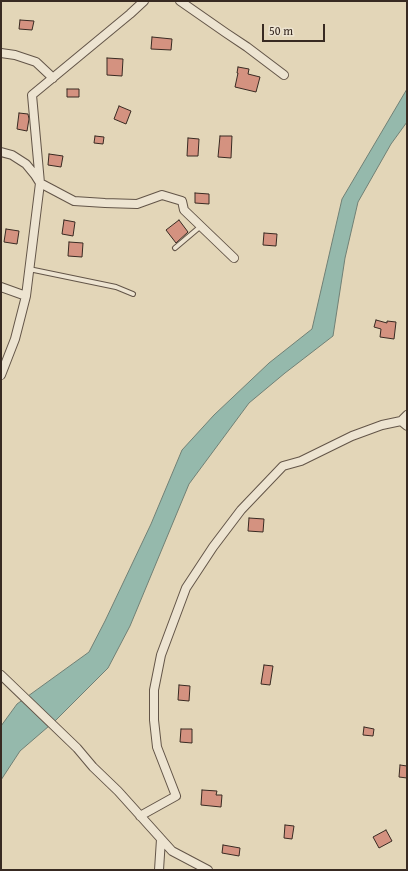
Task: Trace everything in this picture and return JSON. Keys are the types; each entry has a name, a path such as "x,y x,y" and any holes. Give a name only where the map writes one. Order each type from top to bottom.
{"street":[{"path":"1,375 15,339 26,296 40,183 32,95 144,1"},
{"path":"180,1 248,47 284,75"},
{"path":"1,53 36,62 53,78"},
{"path":"1,152 12,155 26,164 40,183 74,200 136,204 162,195 182,201 184,210 234,258"},
{"path":"1,287 26,296"},
{"path":"140,816 176,796 158,747 154,720 154,690 161,655 186,588 209,553 242,510 283,466 301,461 352,436 382,425 404,424 407,415"},
{"path":"2,676 76,748 172,850 208,870"},
{"path":"160,870 161,839"}],"lane":[{"path":"175,248 201,226"},
{"path":"29,269 116,287 133,294"}],"water":[{"path":"407,89 407,122 391,144 358,202 345,258 333,336 249,403 189,484 130,626 108,668 56,720 20,751 1,780 1,726 17,704 89,652 151,524 182,450 214,415 269,363 312,329 342,199"}],"building":[{"path":"20,20 34,21 32,30 19,29"},
{"path":"152,37 172,39 171,50 151,49"},
{"path":"107,58 123,59 122,76 107,75"},
{"path":"238,67 249,69 248,74 260,77 256,92 235,87"},
{"path":"67,89 79,89 79,97 67,97"},
{"path":"119,106 131,111 126,124 114,119"},
{"path":"19,113 28,114 29,119 27,131 17,129"},
{"path":"95,136 104,137 103,144 94,143"},
{"path":"220,136 232,136 231,158 218,157"},
{"path":"188,138 199,139 198,156 187,156"},
{"path":"49,154 63,156 61,167 48,165"},
{"path":"195,193 209,194 209,204 195,203"},
{"path":"64,220 75,222 73,236 62,234"},
{"path":"179,220 188,232 176,243 166,230"},
{"path":"6,229 19,231 17,244 4,242"},
{"path":"264,233 277,234 276,246 263,245"},
{"path":"69,242 83,243 82,257 68,256"},
{"path":"376,320 387,323 387,321 396,322 394,339 380,337 381,329 374,327"},
{"path":"249,518 264,519 263,532 248,531"},
{"path":"264,665 273,666 270,685 261,684"},
{"path":"179,685 190,686 189,701 178,700"},
{"path":"364,727 374,729 373,736 363,735"},
{"path":"181,729 192,729 192,743 180,742"},
{"path":"400,765 407,766 407,778 399,777"},
{"path":"202,790 217,791 216,795 222,795 221,807 201,805"},
{"path":"285,825 294,826 292,839 284,838"},
{"path":"386,830 392,841 379,848 373,837"},
{"path":"223,845 240,848 239,856 222,853"}]}
